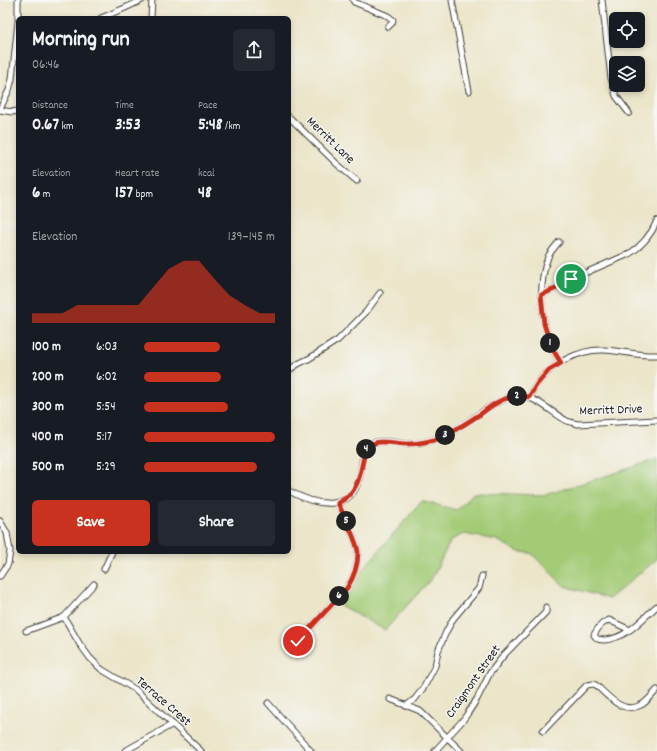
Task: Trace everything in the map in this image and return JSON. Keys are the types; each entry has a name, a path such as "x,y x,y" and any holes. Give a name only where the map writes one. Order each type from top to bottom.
{"street":[{"path":"18,0 18,16"},
{"path":"106,16 142,0"},
{"path":"151,16 152,0"},
{"path":"353,0 354,2 388,16 393,20 388,27"},
{"path":"452,0 469,91"},
{"path":"602,0 611,78 616,96 629,113"},
{"path":"16,41 12,79 0,110 16,111"},
{"name":"Merritt Lane","path":"291,119 337,164 357,181"},
{"path":"541,295 555,289 571,279 636,250 650,235 657,221"},
{"path":"559,242 548,256 542,280 541,295 544,324 552,348 561,363"},
{"path":"291,369 338,340 366,312 380,293"},
{"path":"291,493 308,500 324,504 338,503 348,497 357,486 365,451 370,444 381,442 408,444 430,441 439,438 463,425 502,400 513,397 529,397 537,384 549,370 566,359 579,354 598,350 649,356 657,355"},
{"name":"Merritt Drive","path":"529,397 568,422 578,424 657,420"},
{"path":"298,641 347,588 355,572 358,552 355,541 338,503"},
{"path":"0,521 7,533 10,551 8,564 0,576"},
{"path":"104,569 111,554"},
{"path":"406,706 415,699 424,687 435,666 438,651 446,632 453,619 479,588 482,576"},
{"path":"26,631 64,617 94,584"},
{"path":"630,630 609,620 604,622 598,628 594,635 600,640 622,636 630,630 657,606"},
{"name":"Craigmont Street","path":"435,751 473,707 490,673 504,655 546,612 546,608"},
{"name":"Terrace Crest","path":"64,617 79,643 101,669 136,690 201,751"},
{"path":"543,731 587,685 596,685 618,705 624,707 635,707 641,705 657,690"},
{"path":"390,700 420,711 461,751"},
{"path":"268,703 311,751"},
{"path":"125,751 173,724"}],"green space":[{"path":"657,459 657,559 609,599 564,586 531,553 519,552 497,540 464,534 451,540 432,578 385,630 334,602 422,501 457,510 473,493 545,495"}],"route":[{"path":"298,641 347,588 355,572 358,552 355,541 338,503 348,497 357,486 366,448 370,444 376,443 392,442 408,444 430,441 439,438 463,425 502,400 518,396 529,397 537,384 549,370 561,363 552,348 544,324 541,295 555,289 571,279"}]}
